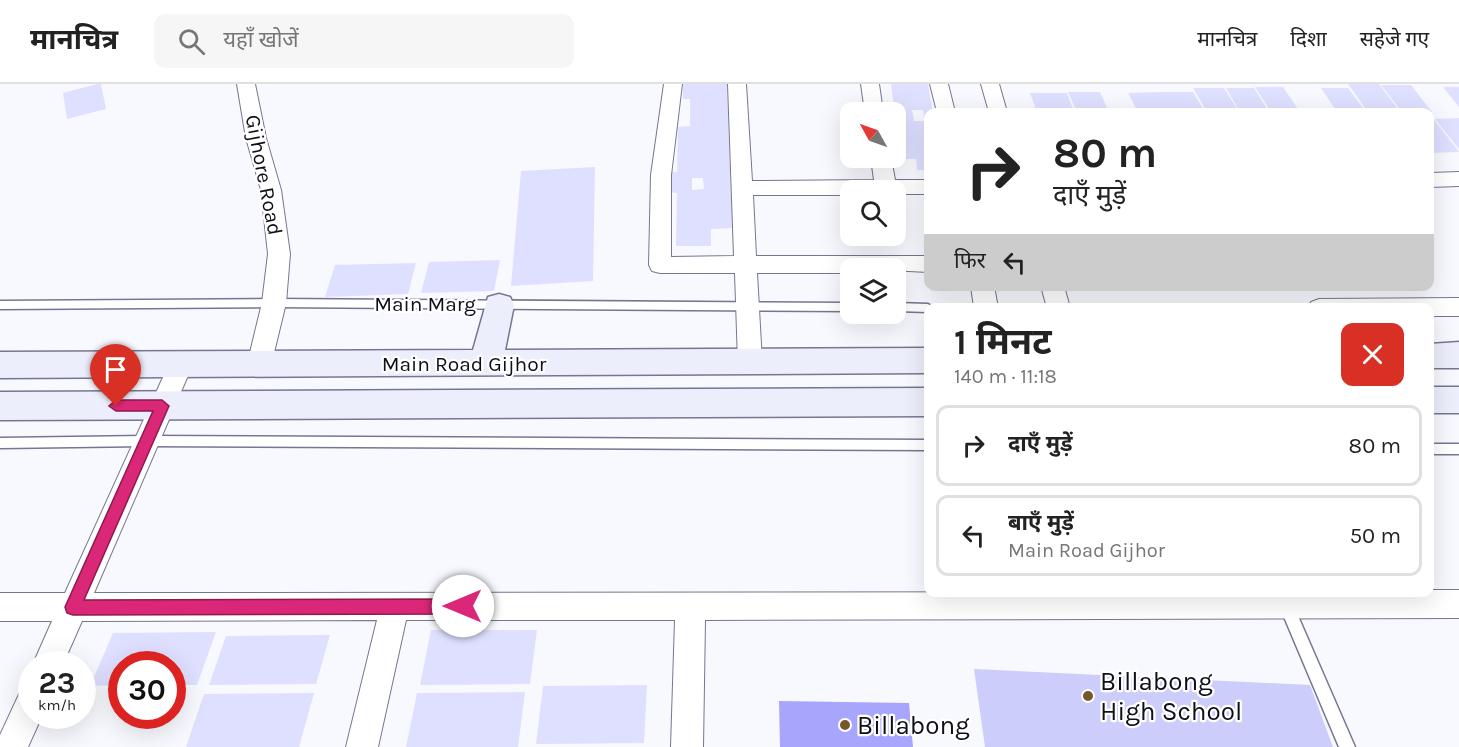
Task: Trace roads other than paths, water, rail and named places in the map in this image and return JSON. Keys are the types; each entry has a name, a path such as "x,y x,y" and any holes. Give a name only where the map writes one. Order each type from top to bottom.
{"street":[{"name":"Gijhore Road","path":"246,84 256,138 271,190 279,254 274,303 259,365"},
{"path":"673,84 661,175 660,265 924,264"},
{"path":"737,84 750,362"},
{"path":"870,84 873,102"},
{"path":"939,84 945,108"},
{"path":"990,84 997,108"},
{"path":"1434,180 1459,179"},
{"path":"742,188 840,187"},
{"path":"906,187 924,187"},
{"path":"486,364 500,305"},
{"path":"1434,307 1459,307"},
{"path":"1434,356 1459,355"},
{"name":"Main Road Gijhor","path":"0,365 924,361"},
{"path":"54,651 181,364"},
{"path":"1434,400 1459,400"},
{"name":"Main Road Gijhor","path":"0,406 924,402"},
{"path":"0,607 1459,604"},
{"path":"362,747 395,606"},
{"path":"687,747 690,606"},
{"path":"11,747 19,729"}],"lane":[{"name":"Main Marg","path":"0,305 274,303 840,307"},
{"path":"906,307 924,308"},
{"path":"0,443 146,441 924,445"},
{"path":"1434,449 1459,449"},
{"path":"1286,604 1347,747"}],"place":[{"name":"Billabong High School","path":"1088,696"},
{"name":"Billabong","path":"845,725"}]}
